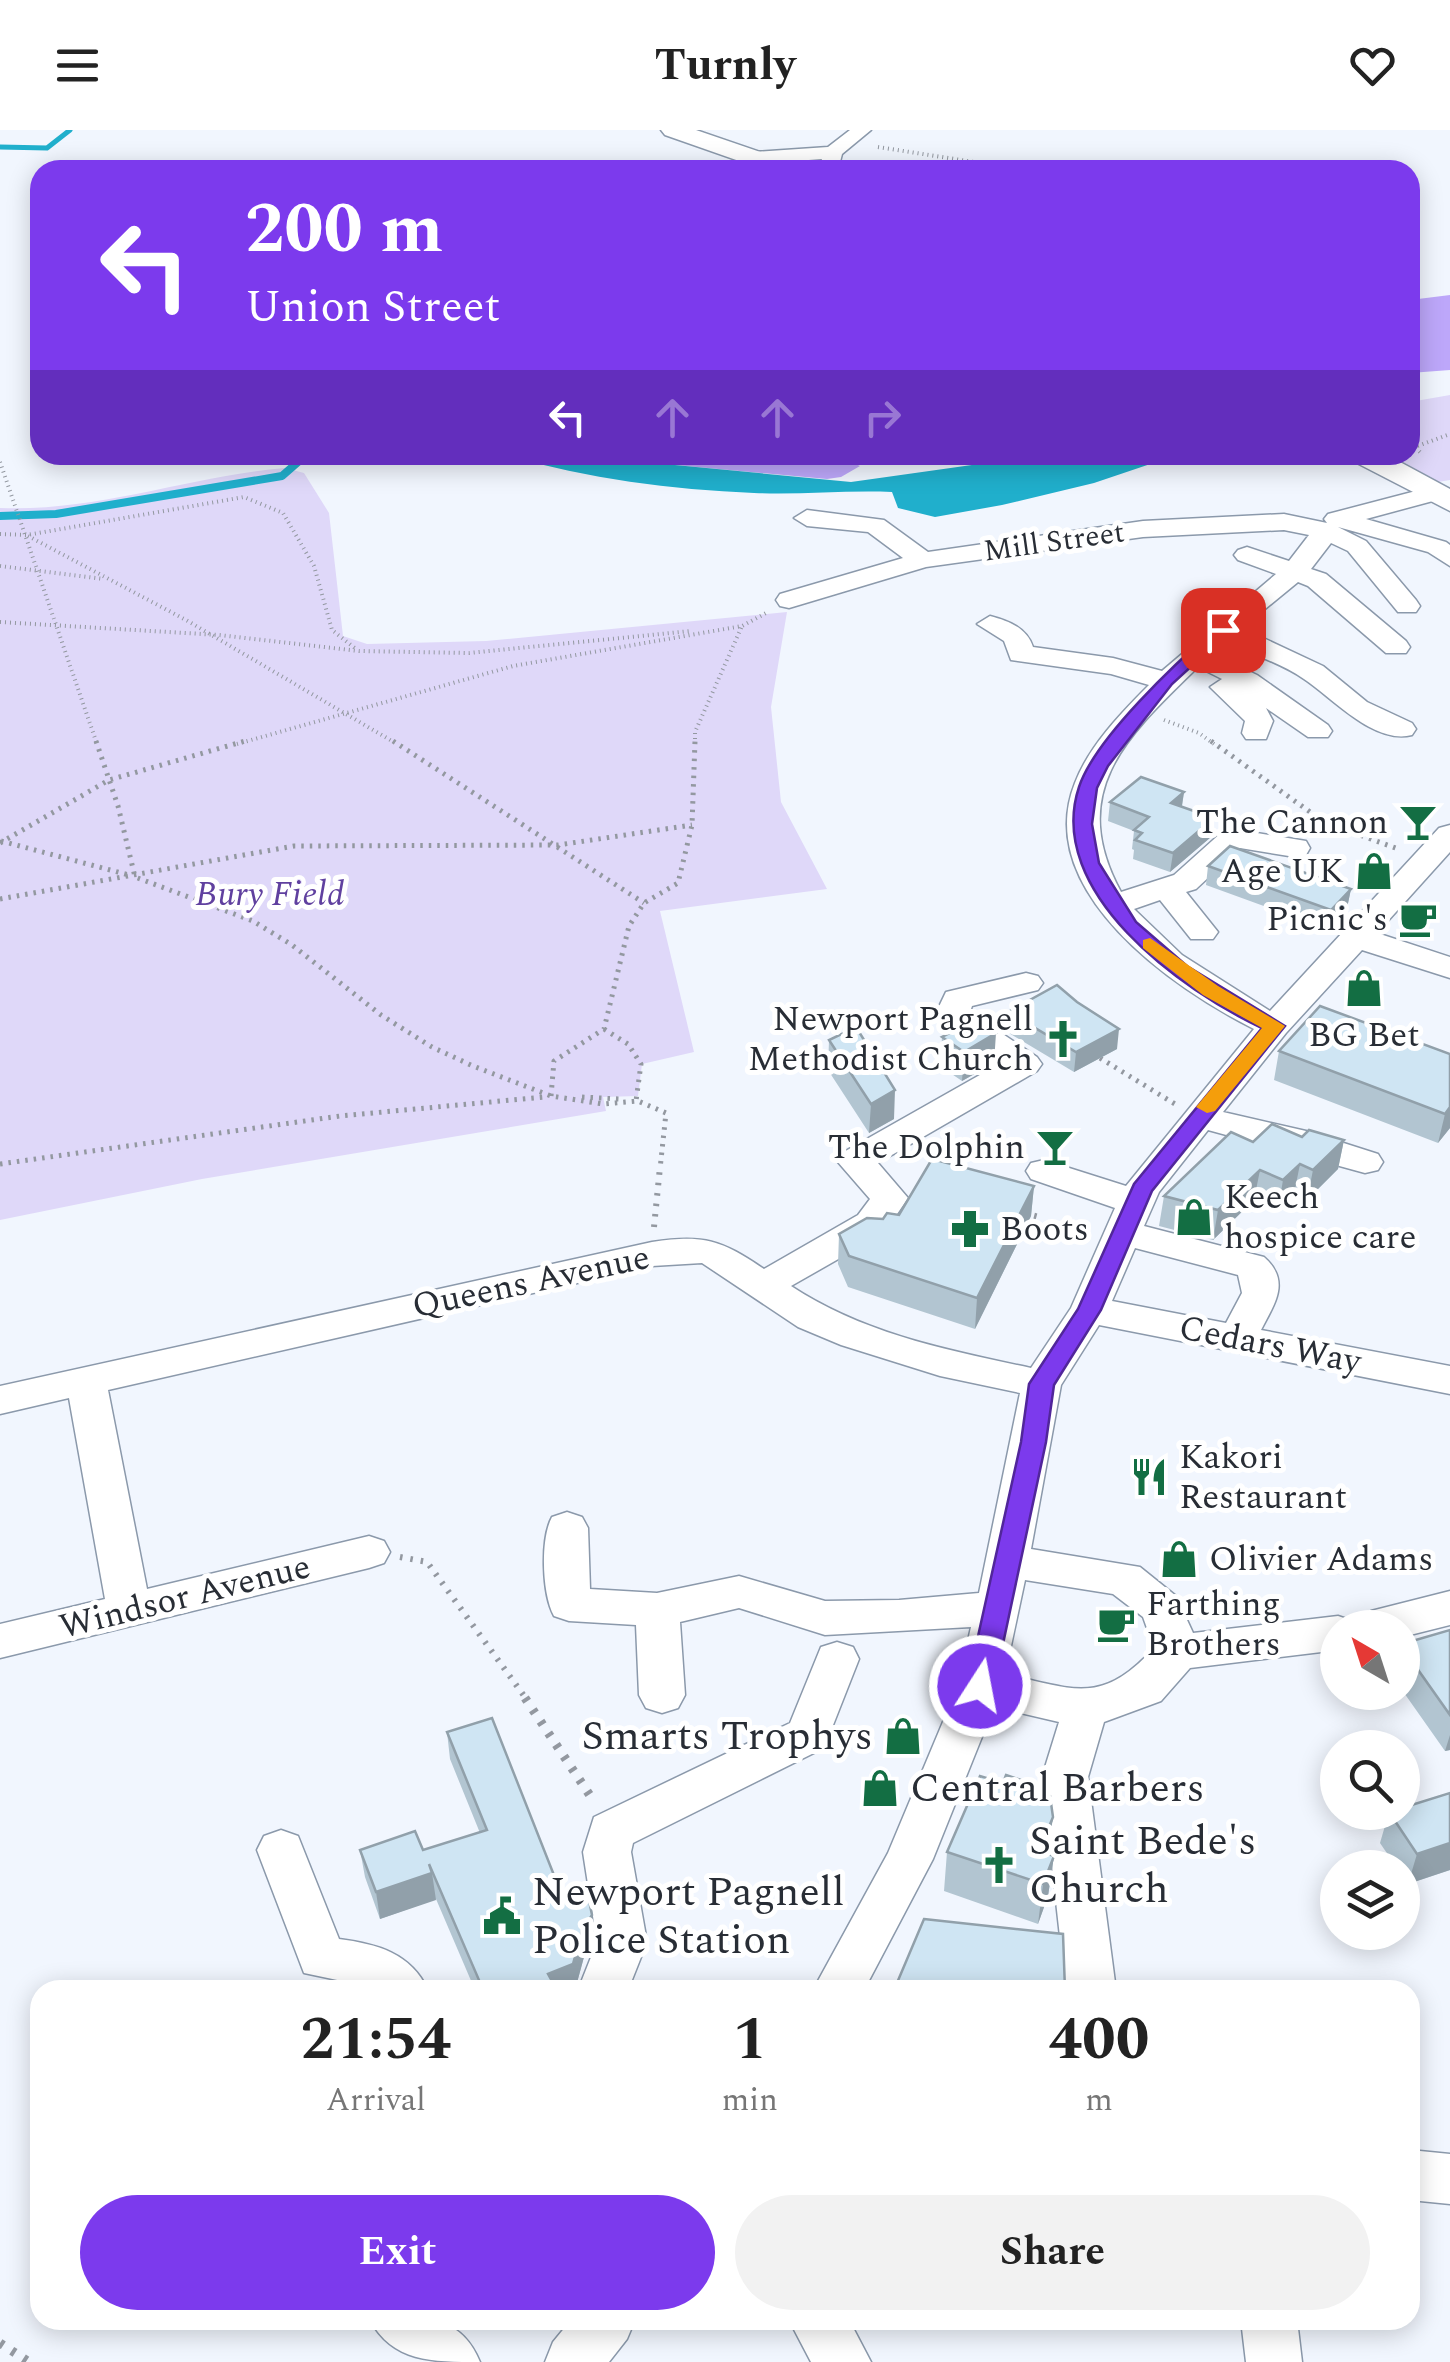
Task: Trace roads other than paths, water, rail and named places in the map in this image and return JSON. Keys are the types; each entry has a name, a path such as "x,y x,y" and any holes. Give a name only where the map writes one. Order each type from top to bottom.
{"main road":[{"path":"673,130 760,160"},
{"path":"1383,465 1443,497"}],"street":[{"path":"832,160 862,130"},
{"path":"754,158 805,160"},
{"path":"1274,1026 1242,1011 1180,970 1129,926 1090,863 1083,824 1088,788 1100,764 1181,667 1289,574 1320,544 1331,524 1443,497"},
{"path":"807,518 875,525 923,560"},
{"name":"Mill Street","path":"789,600 923,560 1143,530 1284,522 1331,524 1436,547 1450,558"},
{"path":"1331,524 1356,546 1406,606"},
{"path":"1247,555 1289,574 1317,580 1396,647"},
{"path":"990,624 1016,637 1021,654 1113,666 1181,667 1247,681 1318,731"},
{"path":"1223,630 1314,672 1358,708 1402,729"},
{"path":"1181,667 1233,692 1253,709 1259,722 1256,733"},
{"path":"1113,905 1186,882 1233,838 1295,848"},
{"path":"843,1980 910,1859 980,1686 1042,1384 1089,1310 1129,1218 1198,1118 1274,1026 1440,847"},
{"path":"1167,888 1202,932"},
{"path":"1358,938 1450,968"},
{"path":"763,1286 871,1224 890,1198 855,1162 1025,1064 952,1015 958,999 1026,983"},
{"path":"1198,1118 1257,1129 1365,1162"},
{"path":"1044,1171 1129,1218 1251,1266 1260,1274 1260,1293 1237,1339"},
{"name":"Queens Avenue","path":"0,1400 688,1249 712,1252 812,1318 855,1336 940,1362 1042,1384"},
{"name":"Cedars Way","path":"1089,1310 1450,1380"},
{"path":"86,1381 130,1610"},
{"path":"568,1528 569,1604 657,1610 738,1592 825,1618 899,1618 995,1608"},
{"name":"Windsor Avenue","path":"0,1641 370,1552"},
{"path":"1006,1560 1126,1579 1161,1608 1178,1652"},
{"path":"1420,1616 1450,1608"},
{"path":"657,1610 662,1695"},
{"path":"980,1686 1085,1710 1145,1688 1178,1652 1320,1635"},
{"path":"607,1980 622,1942 607,1852 611,1831 808,1735 837,1659"},
{"path":"1085,1710 1065,1777 1090,1980"},
{"path":"282,1850 322,1958 373,1965 391,1980"},
{"path":"1420,2175 1450,2179"},
{"path":"411,2330 452,2362"},
{"path":"573,2362 599,2330"},
{"path":"823,2330 843,2362"},
{"path":"1270,2330 1274,2362"}],"water":[{"path":"545,465 675,465 851,482 971,465 1147,465 1094,483 935,517 898,508 892,492 691,489"}],"waterway":[{"path":"0,147 47,148 70,130"},
{"path":"0,516 56,514 282,476 295,465"}],"place":[{"name":"The Cannon","path":"1418,822"},
{"name":"Age UK","path":"1374,871"},
{"name":"Picnic's","path":"1418,919"},
{"name":"BG Bet","path":"1364,988"},
{"name":"Newport Pagnell Methodist Church","path":"1063,1039"},
{"name":"The Dolphin","path":"1055,1147"},
{"name":"Keech hospice care","path":"1194,1217"},
{"name":"Boots","path":"970,1229"},
{"name":"Kakori Restaurant","path":"1149,1477"},
{"name":"Olivier Adams","path":"1179,1559"},
{"name":"Farthing Brothers","path":"1116,1624"},
{"name":"Smarts Trophys","path":"903,1736"},
{"name":"Central Barbers","path":"880,1788"},
{"name":"Saint Bede's Church","path":"999,1865"},
{"name":"Newport Pagnell Police Station","path":"502,1916"}],"park label":[{"name":"Bury Field","path":"270,894"}]}
